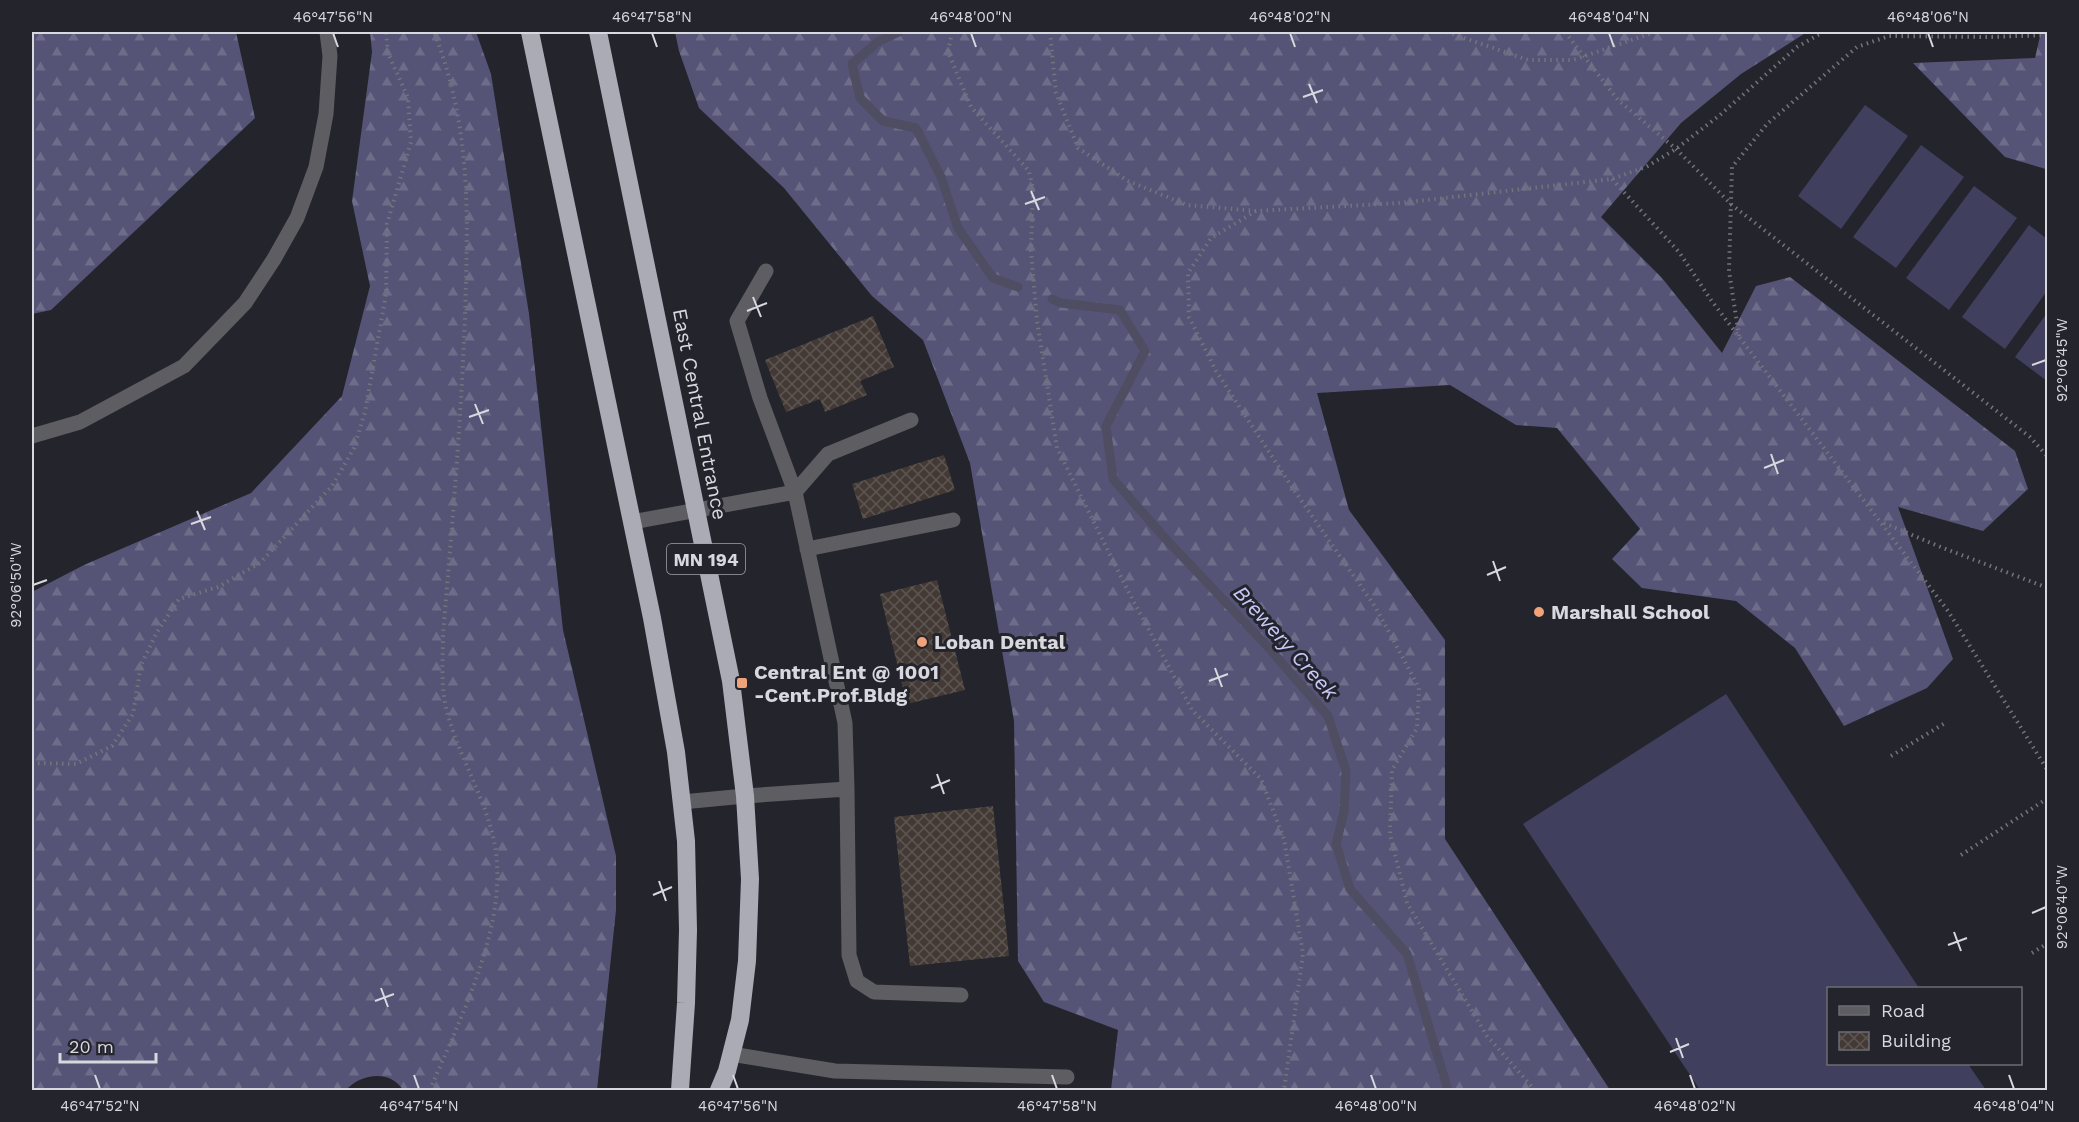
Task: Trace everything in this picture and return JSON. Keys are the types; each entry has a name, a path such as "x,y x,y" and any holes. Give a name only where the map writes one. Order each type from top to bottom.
{"highway":[{"name":"MN 194","path":"530,32 632,522 674,741 686,841 688,930 680,1090"},
{"name":"East Central Entrance","path":"598,32 731,681 745,795 750,879 747,961 740,1020 727,1071 719,1090"}],"street":[{"path":"32,436 80,422 184,366 245,303 297,218 316,167 326,114 330,56 327,32"},
{"path":"766,270 737,321 760,398 795,492 845,723 849,956 857,981 874,992 961,995"},
{"path":"632,522 795,492 828,454 911,420"},
{"path":"807,549 953,520"},
{"path":"682,802 745,795 847,789"},
{"path":"731,1054 835,1071 1068,1077"}],"path":[{"path":"32,763 76,764 112,746 133,714 141,665 157,632 179,599 218,587 260,563 332,486 354,448 365,412 386,294 387,224 411,142 408,98 388,53 386,32"},
{"path":"430,1090 469,997 487,944 493,917 497,866 495,843 489,821 452,727 445,702 442,673 443,634 462,396 468,214 463,142 455,99 443,54 434,32"},
{"path":"952,32 948,52 971,107 1029,171 1033,189 1031,251 1037,321 1057,448 1127,589 1192,710 1261,779 1284,839 1303,954 1284,1090"},
{"path":"1050,32 1056,93 1078,147 1128,181 1187,205 1256,211 1400,203 1612,179 1646,167 1676,149 1720,115 1797,47 1823,32"},
{"path":"1447,32 1528,60 1573,60 1655,32"},
{"path":"1565,32 1618,100 1676,149 1732,205 2030,437 2048,457"},
{"path":"1739,337 1729,271 1732,167 1767,124 1857,47 1889,36 2048,35"},
{"path":"1612,179 1679,252 1739,337 1948,611 2048,771"},
{"path":"1256,211 1211,238 1188,273 1189,317 1222,381 1376,608 1419,688 1417,728 1392,770 1390,834 1407,903 1487,1036 1535,1090"},
{"path":"1882,522 2048,588"},
{"path":"1891,756 1946,723"},
{"path":"1961,855 2048,798"},
{"path":"2032,953 2048,943"}],"green space":[{"path":"32,32 236,32 255,118 51,310 32,314"},
{"path":"370,32 476,32 491,74 529,314 563,630 616,856 616,910 597,1090 403,1090 391,1079 375,1076 359,1080 346,1090 32,1090 32,592 84,565 251,493 342,396 370,286 352,201 372,52"},
{"name":"Marshall School","path":"675,32 1583,32 1594,34 1609,32 1807,32 1741,74 1681,123 1601,217 1662,278 1722,353 1756,286 1790,277 2015,451 2028,489 1983,531 1898,507 1953,659 1927,688 1844,726 1795,648 1736,601 1642,588 1612,559 1640,529 1557,428 1516,425 1450,385 1317,393 1349,510 1445,640 1445,839 1610,1090 1111,1090 1118,1030 1044,1002 1018,961 1014,721 970,463 923,340 872,296 784,188 699,108 679,51"},
{"path":"2041,32 2048,32 2046,169 2005,157 1913,63 2035,58"}],"shaded area":[{"path":"1865,105 1908,136 1841,229 1798,196"},
{"path":"1921,145 1964,177 1896,268 1853,237"},
{"path":"1974,186 2017,218 1949,310 1906,278"},
{"path":"2029,225 2047,239 2047,291 2005,349 1962,317"},
{"path":"2047,313 2047,381 2015,357"},
{"path":"1726,694 1918,987 1827,987 1827,1065 1969,1065 1986,1090 1700,1090 1523,824"}],"building":[{"path":"873,316 894,367 860,381 867,395 825,412 820,399 786,412 765,360"},
{"path":"944,455 955,490 863,519 852,484"},
{"name":"Loban Dental","path":"937,580 965,690 907,704 880,594"},
{"path":"993,806 1009,956 910,966 894,817"}],"waterway":[{"name":"Brewery Creek","path":"899,32 879,41 852,64 860,98 883,121 916,128 941,177 958,228 993,278 1018,287"},
{"name":"Brewery Creek","path":"1052,299 1061,303 1120,310 1145,351 1106,426 1113,479 1164,537 1267,646 1328,716 1346,771 1344,812 1336,844 1350,889 1407,954 1448,1090"}],"place":[{"name":"Marshall School","path":"1539,612"},
{"name":"Loban Dental","path":"922,642"},
{"name":"Central Ent @ 1001 -Cent.Prof.Bldg","path":"742,683"}]}
